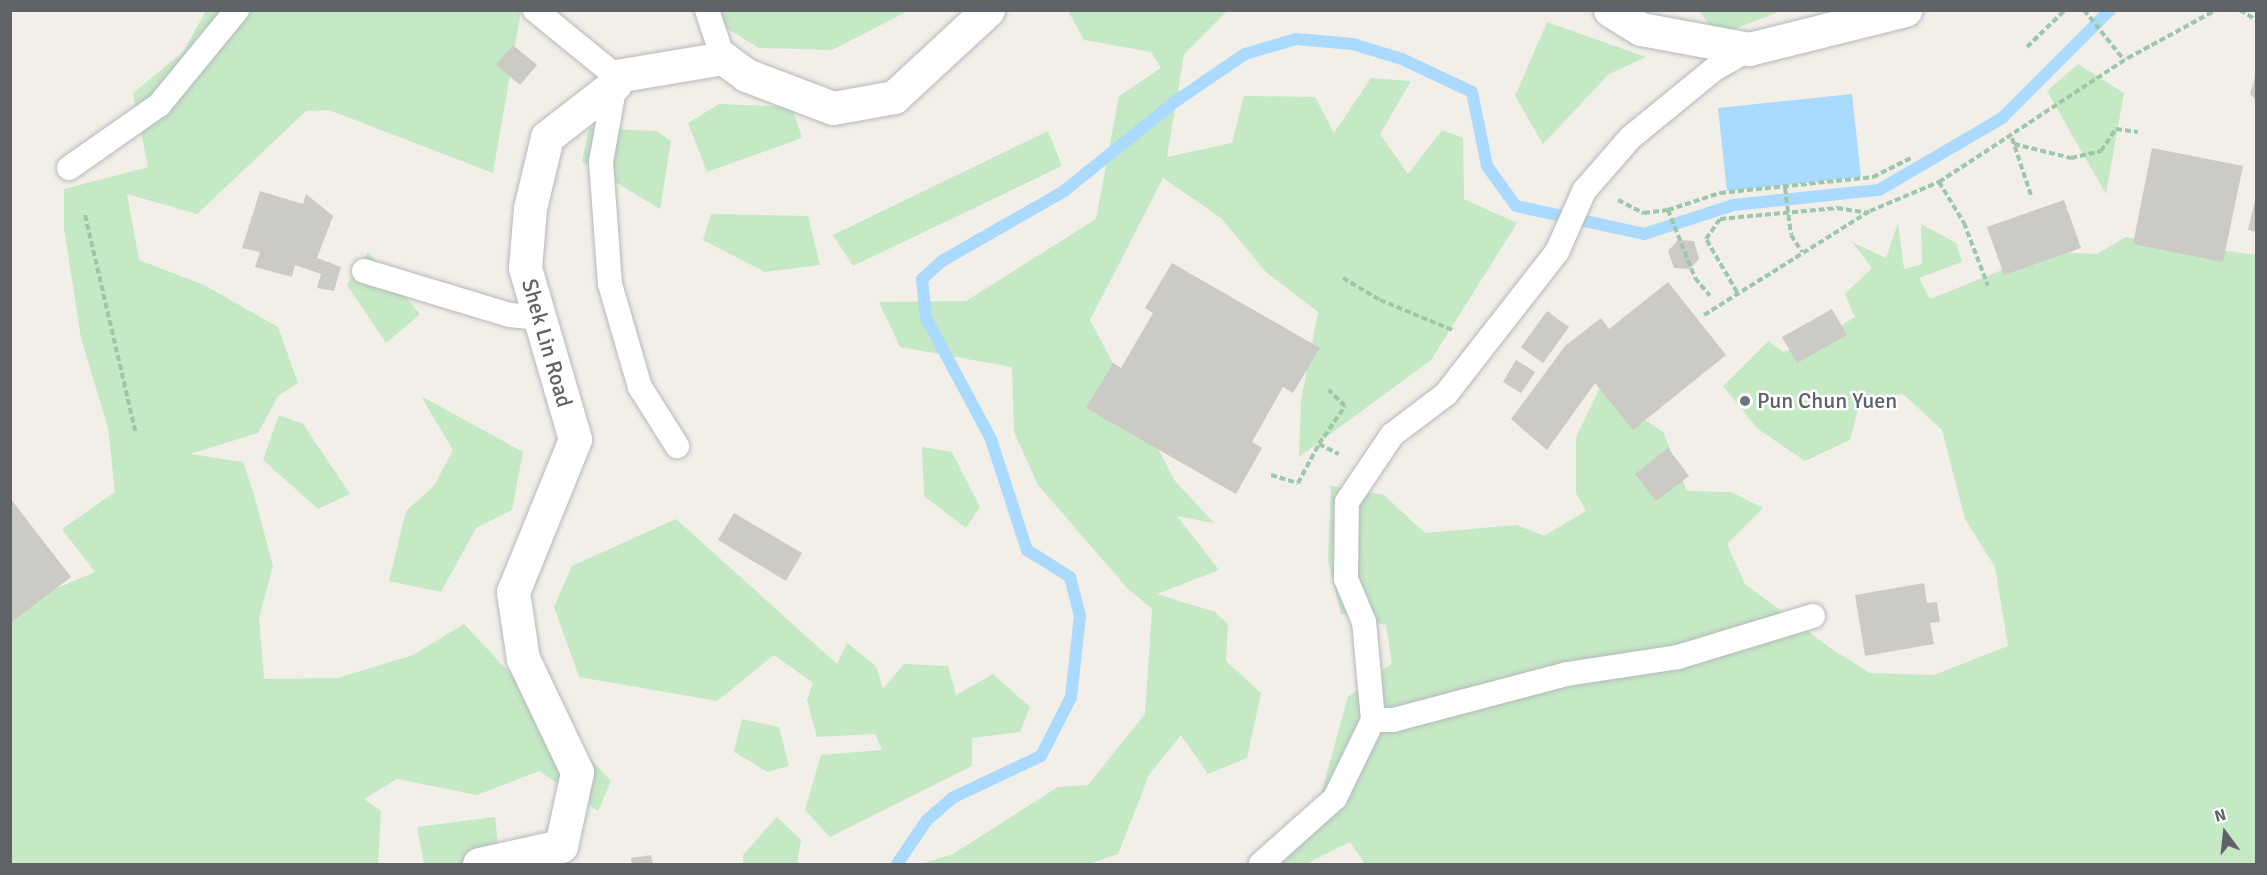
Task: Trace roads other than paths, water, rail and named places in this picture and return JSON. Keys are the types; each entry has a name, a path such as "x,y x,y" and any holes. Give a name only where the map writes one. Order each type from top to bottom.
{"street":[{"path":"723,58 746,75 833,108 894,97 988,10"},
{"path":"1610,10 1641,29 1749,49 1905,10"},
{"name":"Shek Lin Road","path":"479,864 561,846 577,772 523,659 513,592 575,440 525,268 530,208 547,137 616,80 723,58"}],"lane":[{"path":"69,168 159,105 237,10"},
{"path":"535,10 616,80 601,162 610,284 640,387 677,446"},
{"path":"707,10 723,58"},
{"path":"1261,864 1335,798 1373,720 1364,622 1346,579 1347,502 1392,435 1446,394 1557,252 1584,191 1630,138 1713,70 1749,49"},
{"path":"364,271 510,315 540,318"},
{"path":"1373,720 1393,720 1567,674 1678,657 1813,616"}],"water":[{"path":"1852,94 1861,177 1727,191 1718,108"}],"waterway":[{"path":"897,864 927,820 952,798 1041,756 1071,697 1080,616 1070,577 1027,550 991,439 926,318 922,279 942,261 1064,191 1176,101 1245,54 1296,39 1353,44 1402,59 1472,92 1487,166 1516,206 1644,234 1733,205 1879,190 2002,118 2110,10"}],"place":[{"name":"Pun Chun Yuen","path":"1745,401"}]}
